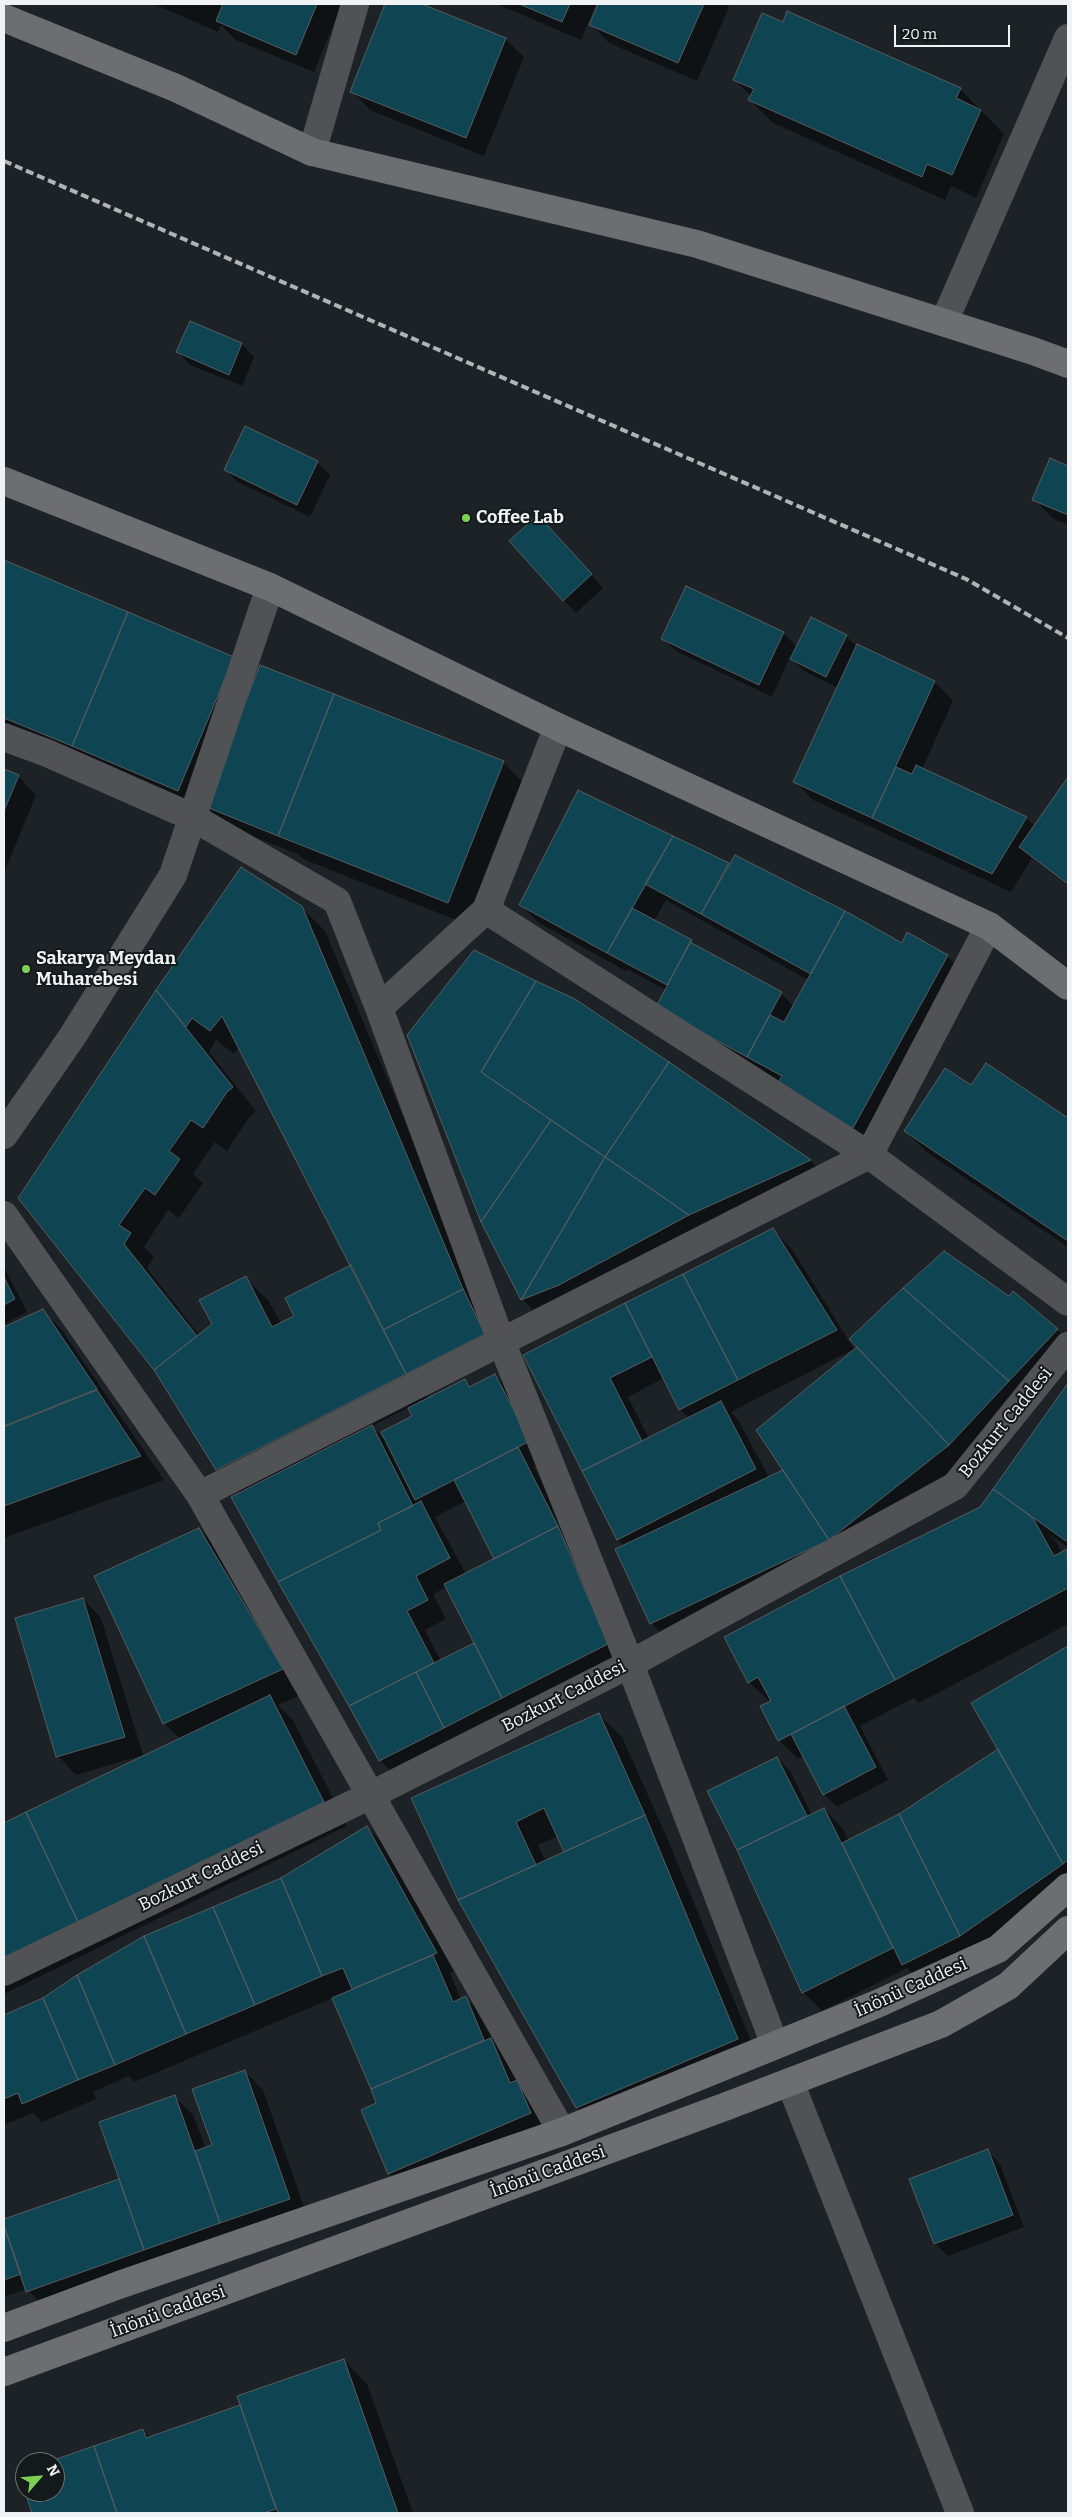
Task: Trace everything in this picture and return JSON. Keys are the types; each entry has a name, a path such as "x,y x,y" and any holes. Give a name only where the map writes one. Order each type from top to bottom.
{"street":[{"path":"312,152 355,4"},
{"path":"4,18 176,88 312,152 697,244 1033,350 1068,364"},
{"path":"944,322 1068,38"},
{"path":"4,481 270,587 558,727 989,926 1068,986"},
{"path":"4,1135 72,1037 173,875 270,587"},
{"path":"379,1008 486,910 558,727"},
{"path":"4,737 47,753 192,818 337,901 379,1008 501,1341 630,1664 775,2045"},
{"path":"486,910 869,1155 1068,1302"},
{"path":"200,1495 869,1155 989,926"},
{"path":"4,1215 200,1495 369,1796 562,2132"},
{"name":"Bozkurt Caddesi","path":"4,1972 369,1796 630,1664 955,1486 1068,1346"},
{"name":"İnönü Caddesi","path":"4,2328 128,2282 562,2132 876,2004 998,1949 1068,1887"},
{"name":"İnönü Caddesi","path":"4,2372 790,2082 941,2024 1008,1986 1068,1930"},
{"path":"790,2082 960,2513"}],"building":[{"path":"223,4 317,4 296,55 216,21"},
{"path":"385,4 422,4 506,38 466,138 350,92"},
{"path":"519,4 570,4 562,22"},
{"path":"598,4 704,4 678,63 589,25"},
{"path":"787,11 961,88 956,98 981,110 952,175 927,164 922,177 748,100 754,89 733,80 762,13 783,22"},
{"path":"190,321 242,343 229,375 176,352"},
{"path":"245,426 318,461 297,505 224,470"},
{"path":"1050,458 1068,466 1068,515 1032,500"},
{"path":"538,515 592,574 563,601 509,541"},
{"path":"4,560 128,612 72,746 4,718"},
{"path":"686,586 784,632 759,685 661,639"},
{"path":"128,612 234,657 178,791 72,746"},
{"path":"811,617 847,635 826,677 790,659"},
{"path":"857,644 935,681 872,818 793,782"},
{"path":"260,665 334,694 278,836 204,806"},
{"path":"334,694 504,761 448,903 278,836"},
{"path":"916,765 1027,817 992,874 872,818 896,767 912,774"},
{"path":"4,769 19,775 4,811"},
{"path":"1068,777 1068,884 1019,847"},
{"path":"578,790 673,836 607,953 519,905"},
{"path":"673,836 729,863 701,914 645,884"},
{"path":"735,855 845,911 811,974 701,914"},
{"path":"241,867 302,906 463,1289 383,1330 222,1016 210,1031 192,1018 186,1027 156,990"},
{"path":"632,908 692,940 667,985 607,953"},
{"path":"845,911 902,943 907,932 948,955 853,1128 776,1086 782,1076 747,1057 770,1015 784,1022"},
{"path":"690,942 782,992 747,1057 656,1007"},
{"path":"474,950 536,981 481,1072 551,1120 481,1222 407,1035"},
{"path":"536,981 575,999 669,1062 605,1157 481,1072"},
{"path":"156,990 233,1087 227,1092 203,1128 191,1120 169,1151 180,1159 155,1195 145,1188 119,1225 131,1233 124,1244 197,1336 154,1370 18,1198"},
{"path":"669,1062 811,1160 689,1215 605,1157"},
{"path":"986,1063 1068,1118 1068,1241 904,1131 945,1068 971,1085"},
{"path":"551,1120 605,1157 521,1300 481,1222"},
{"path":"605,1157 689,1215 559,1285 521,1300"},
{"path":"773,1228 837,1330 738,1380 683,1274"},
{"path":"944,1251 1009,1296 1013,1291 1058,1329 1009,1381 903,1288"},
{"path":"351,1265 406,1374 216,1470 154,1370 212,1324 199,1300 246,1276 272,1327 294,1316 285,1298"},
{"path":"683,1274 738,1380 679,1410 625,1303"},
{"path":"4,1277 15,1299 4,1305"},
{"path":"903,1288 1009,1381 949,1445 849,1339"},
{"path":"463,1289 485,1334 406,1374 383,1330"},
{"path":"625,1303 652,1357 610,1378 642,1441 582,1471 523,1355"},
{"path":"43,1309 97,1389 4,1426 4,1327"},
{"path":"857,1347 949,1445 829,1540 756,1430"},
{"path":"495,1374 530,1441 415,1500 381,1432 412,1416 408,1408 465,1379 469,1387"},
{"path":"1068,1383 1068,1539 1066,1541 993,1489"},
{"path":"97,1390 141,1456 4,1506 4,1427"},
{"path":"721,1401 756,1469 617,1540 582,1471"},
{"path":"372,1425 413,1506 378,1523 381,1530 278,1582 231,1497"},
{"path":"518,1447 558,1526 494,1559 454,1480"},
{"path":"783,1470 829,1540 650,1624 615,1549"},
{"path":"993,1489 1033,1518 1054,1556 1067,1549 1068,1588 895,1680 840,1576 980,1507"},
{"path":"421,1501 450,1558 416,1576 428,1600 407,1611 434,1663 349,1706 278,1582 381,1530 378,1523"},
{"path":"558,1526 608,1644 502,1698 444,1584"},
{"path":"199,1528 283,1669 163,1724 94,1576"},
{"path":"840,1576 895,1680 778,1741 760,1706 771,1701 758,1677 748,1683 724,1637"},
{"path":"83,1598 125,1737 56,1757 15,1618"},
{"path":"474,1643 502,1698 444,1728 416,1672"},
{"path":"1068,1646 1068,1860 1063,1864 971,1703"},
{"path":"416,1672 444,1728 379,1761 349,1706"},
{"path":"270,1695 324,1802 78,1922 26,1812"},
{"path":"844,1706 876,1767 823,1795 791,1734"},
{"path":"599,1713 645,1815 564,1852 544,1808 516,1822 536,1865 458,1900 411,1798"},
{"path":"998,1749 1063,1864 960,1936 899,1814"},
{"path":"777,1757 807,1816 737,1850 707,1791"},
{"path":"824,1808 893,1948 802,1993 737,1850"},
{"path":"26,1812 78,1922 4,1958 4,1823"},
{"path":"899,1814 960,1936 902,1965 842,1843"},
{"path":"645,1815 738,2039 576,2108 458,1900"},
{"path":"367,1826 437,1953 352,1989 343,1968 322,1976 281,1878"},
{"path":"281,1878 322,1976 255,2005 213,1907"},
{"path":"213,1907 255,2005 186,2034 144,1936"},
{"path":"144,1936 186,2034 115,2065 77,1975"},
{"path":"433,1955 453,2002 466,1996 484,2040 371,2089 332,1998"},
{"path":"77,1975 115,2065 78,2080 43,1998"},
{"path":"43,1998 78,2080 22,2104 18,2093 4,2099 4,2015"},
{"path":"491,2038 510,2083 517,2080 531,2113 388,2174 361,2110 376,2103 371,2089"},
{"path":"245,2070 290,2199 220,2223 195,2151 212,2145 192,2089"},
{"path":"175,2095 220,2223 144,2250 99,2122"},
{"path":"988,2149 1013,2215 934,2244 909,2179"},
{"path":"119,2179 144,2250 26,2292 4,2226 4,2219"},
{"path":"4,2226 21,2274 4,2280"},
{"path":"344,2359 398,2513 278,2513 237,2396"},
{"path":"240,2405 276,2509 264,2513 117,2513 94,2446 143,2429 146,2438"},
{"path":"94,2446 117,2513 32,2513 28,2502 65,2502 65,2456"}],"railway":[{"path":"4,161 966,579 1068,638"}],"place":[{"name":"Coffee Lab","path":"466,518"},
{"name":"Sakarya Meydan Muharebesi","path":"26,969"}]}
